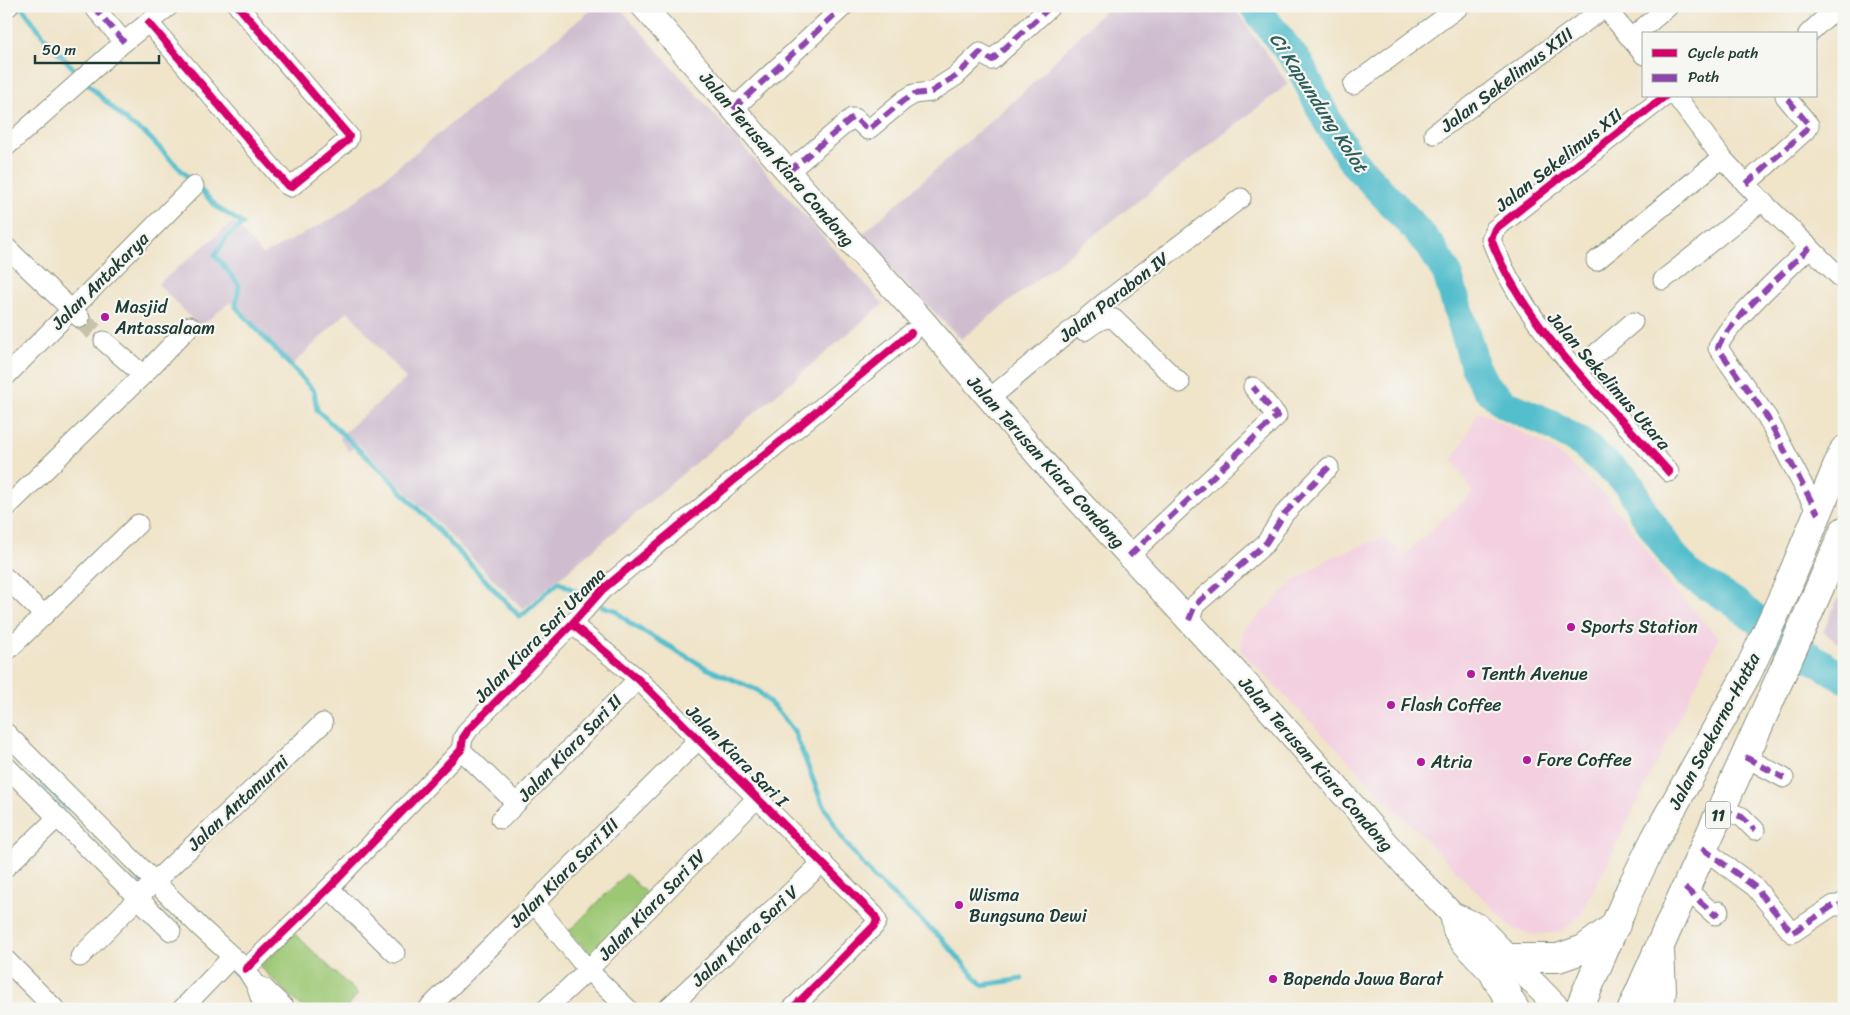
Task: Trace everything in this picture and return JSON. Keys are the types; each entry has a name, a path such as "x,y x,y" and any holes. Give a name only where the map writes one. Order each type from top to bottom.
{"highway":[{"name":"Jalan Soekarno-Hatta","path":"1579,1009 1630,890 1747,674 1786,590 1844,450"},
{"name":"Jalan Soekarno-Hatta","path":"1632,1009 1702,848 1746,757 1844,531"},
{"path":"1515,1009 1502,968 1558,958 1584,949 1617,924"},
{"path":"1660,944 1662,990 1660,1009"}],"main road":[{"name":"Jalan Terusan Kiara Condong","path":"644,6 1046,465 1189,620 1396,855 1452,914 1455,930 1461,940 1559,1009"},
{"name":"Jalan Terusan Kiara Condong","path":"1502,968 1526,1009"}],"street":[{"path":"94,6 124,42"},
{"path":"6,147 124,42 169,6"},
{"path":"149,23 287,185 294,185 348,140 349,136 238,6"},
{"path":"733,109 844,6"},
{"path":"788,172 852,118 855,118 868,130 904,100 914,94 931,92 956,76 980,53 992,60 1051,6"},
{"path":"1353,85 1460,6"},
{"path":"1631,38 1669,6"},
{"path":"1810,32 1838,6"},
{"path":"1604,7 1642,52"},
{"name":"Jalan Sekelimus XIII","path":"1434,134 1604,7"},
{"name":"Jalan Sekelimus XII","path":"1495,229 1662,98"},
{"path":"1677,98 1722,158 1844,281"},
{"path":"1746,184 1805,131 1809,125 1787,98"},
{"path":"1596,261 1722,158"},
{"name":"Jalan Antakarya","path":"6,376 76,314 194,186"},
{"name":"Jalan Parabon IV","path":"991,401 1104,302 1241,198"},
{"path":"1664,280 1762,200"},
{"name":"Jalan Sekelimus Utara","path":"1495,229 1491,239 1498,256 1540,327 1669,472"},
{"path":"1810,248 1750,306 1722,340 1718,348 1767,417 1818,514"},
{"path":"8,252 76,314"},
{"path":"991,401 1097,321 1108,317 1114,320 1180,383"},
{"path":"1577,370 1633,322"},
{"path":"6,508 190,326"},
{"name":"Jalan Kiara Sari Utama","path":"182,1009 329,888 461,750 463,738 469,729 572,624 602,590 911,333"},
{"path":"104,341 142,375"},
{"path":"1129,556 1277,416 1253,387"},
{"path":"1189,620 1195,605 1266,543 1284,514 1329,467"},
{"path":"6,652 138,524"},
{"path":"6,578 44,615"},
{"name":"Jalan Kiara Sari I","path":"572,624 638,679 700,738 875,916 877,921 874,926 792,1009"},
{"name":"Jalan Kiara Sari II","path":"501,818 638,679"},
{"name":"Jalan Antamurni","path":"80,957 149,888 323,723"},
{"path":"6,733 149,888 171,931"},
{"name":"Jalan Kiara Sari III","path":"428,1009 700,738"},
{"path":"461,750 516,803"},
{"path":"1746,757 1784,778"},
{"path":"6,766 58,817 149,888 239,963 260,997"},
{"name":"Jalan Kiara Sari IV","path":"546,1009 588,970 757,798"},
{"path":"1721,809 1742,817 1755,830"},
{"path":"6,867 58,817"},
{"path":"1702,848 1754,887 1792,933 1834,905 1838,906 1844,902"},
{"name":"Jalan Kiara Sari V","path":"667,1009 823,862"},
{"path":"329,888 395,953"},
{"path":"1685,888 1715,915 1719,911"},
{"path":"534,903 588,970 628,1009"},
{"path":"7,962 54,1009"},
{"path":"260,997 264,988 286,1009"}],"shaded area":[{"path":"596,6 618,6 883,304 523,609 358,443 349,452 339,437 406,379 348,311 290,367 230,302 200,327 158,284 233,222 263,255 337,216"},
{"path":"1109,6 1233,6 1288,84 961,339 859,237 1029,87"},
{"path":"1479,411 1552,448 1605,495 1637,536 1664,578 1719,638 1581,915 1560,932 1536,935 1513,929 1241,651 1243,631 1292,583 1327,559 1384,537 1404,555 1473,492 1452,461"},
{"path":"1844,584 1844,647 1823,632"}],"green space":[{"path":"626,874 651,898 593,957 568,932"},
{"path":"293,932 358,994 345,1009 304,1009 260,967"}],"waterway":[{"path":"21,6 49,43 100,96 130,124 146,134 218,208 243,224 227,237 215,255 239,285 236,307 314,391 317,410 386,475 520,617 559,582 582,595"},
{"name":"Ci Kapundung Kolot","path":"1254,6 1299,64 1330,126 1353,162 1431,247 1447,273 1475,366 1485,386 1505,404 1550,424 1583,444 1629,484 1644,513 1671,553 1688,574 1731,600 1785,641 1844,678"},
{"path":"602,606 615,610 631,624 708,669 757,690 778,711 794,731 821,800 844,841 873,877 942,939 982,985 1022,979"},
{"path":"6,747 67,808"},
{"path":"116,856 145,885"},
{"path":"232,969 245,983"}],"tunnel":[{"path":"80,319 104,341"}],"marked path":[{"path":"93,6 124,42"},
{"path":"733,109 844,6"},
{"path":"788,172 852,118 855,118 868,130 904,100 914,94 931,92 956,76 980,53 992,60 1051,6"},
{"path":"1746,184 1805,131 1809,125 1787,98"},
{"path":"1810,247 1744,312 1723,338 1718,348 1767,417 1818,514"},
{"path":"1129,556 1277,416 1253,387"},
{"path":"1189,620 1195,605 1266,543 1284,514 1329,467"},
{"path":"1745,757 1784,778"},
{"path":"1721,809 1742,817 1755,830"},
{"path":"1702,848 1755,887 1792,933 1834,905 1838,906 1844,902"},
{"path":"1685,888 1715,915 1719,911"}],"cycle path":[{"path":"149,23 287,185 291,187 348,140 349,136 238,6"},
{"path":"1662,98 1495,229 1491,239 1506,272 1524,303 1545,333 1569,363 1669,472"},
{"path":"246,969 329,888 461,750 463,738 469,729 572,624 602,590 911,333"},
{"path":"572,624 638,679 875,916 877,921 874,926 792,1009"}],"place":[{"name":"Masjid Antassalaam","path":"105,317"},
{"name":"Sports Station","path":"1571,627"},
{"name":"Tenth Avenue","path":"1471,674"},
{"name":"Flash Coffee","path":"1391,705"},
{"name":"Fore Coffee","path":"1527,760"},
{"name":"Atria","path":"1421,762"},
{"name":"Wisma Bungsuna Dewi","path":"959,905"},
{"name":"Bapenda Jawa Barat","path":"1273,979"}]}
